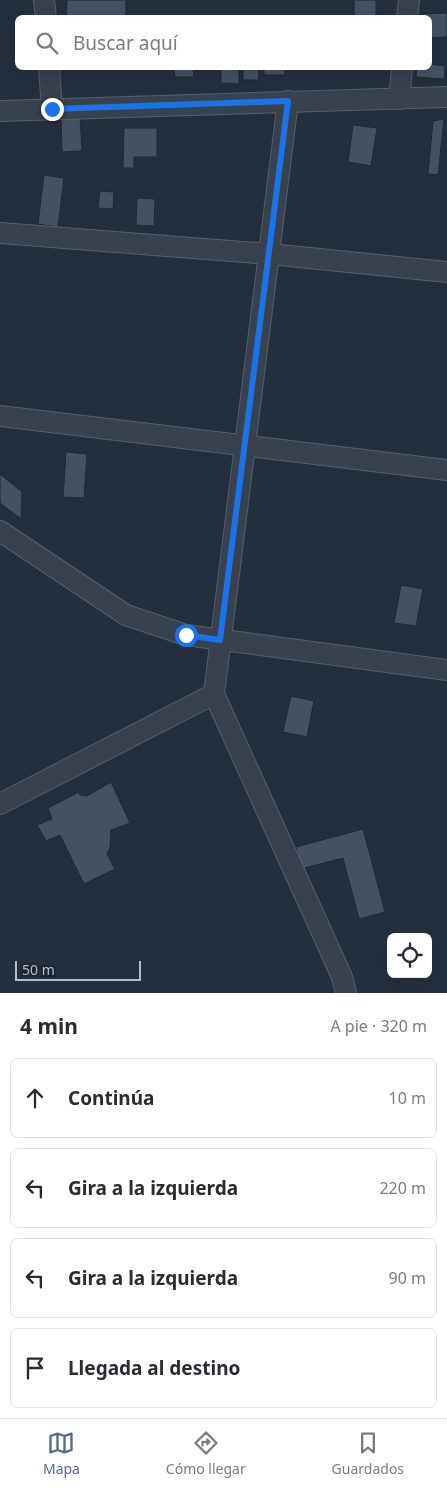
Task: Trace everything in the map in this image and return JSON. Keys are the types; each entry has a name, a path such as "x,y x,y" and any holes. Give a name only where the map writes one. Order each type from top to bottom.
{"street":[{"path":"44,0 46,15"},
{"path":"407,15 409,0"},
{"path":"49,70 52,109"},
{"path":"398,98 402,70"},
{"path":"0,111 447,97"},
{"path":"288,101 214,694 342,977 346,993"},
{"path":"0,233 270,254 447,272"},
{"path":"0,416 447,470"},
{"path":"0,531 126,615 186,635 447,670"},
{"path":"0,804 214,694"}],"building":[{"path":"67,0 126,0 126,15 66,15"},
{"path":"354,0 376,0 376,15 354,15"},
{"path":"447,13 447,37 432,38 432,15 423,14"},
{"path":"432,64 445,66 444,79 416,77 417,70 432,70"},
{"path":"174,70 193,70 194,77 175,77"},
{"path":"221,70 239,70 239,84 221,83"},
{"path":"243,70 258,70 259,80 243,80"},
{"path":"264,70 285,70 285,75 264,75"},
{"path":"80,117 82,151 62,152 61,118"},
{"path":"444,119 438,175 428,174 433,121"},
{"path":"353,125 377,128 371,166 348,162"},
{"path":"124,128 157,128 157,157 134,157 134,168 123,168"},
{"path":"44,175 64,178 58,227 38,224"},
{"path":"100,191 114,192 113,209 98,208"},
{"path":"137,198 155,199 154,226 136,225"},
{"path":"66,452 87,454 84,498 63,497"},
{"path":"0,474 22,492 21,519 0,503"},
{"path":"401,585 423,589 416,626 394,623"},
{"path":"291,696 314,701 307,737 283,732"},
{"path":"111,782 130,823 111,830 110,847 107,854 115,869 84,884 60,835 46,841 37,825 52,819 48,808 79,792 80,795 87,796"},
{"path":"363,829 385,912 359,919 343,858 301,869 296,847"}],"route":[{"path":"52,109 288,101 220,640 186,635"}]}
